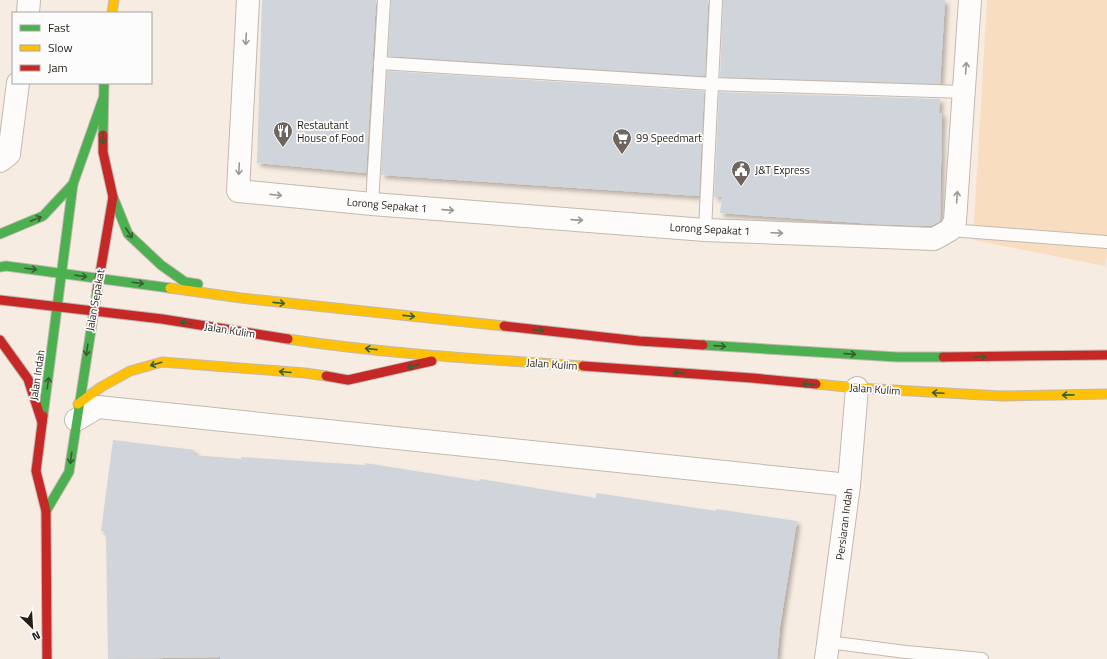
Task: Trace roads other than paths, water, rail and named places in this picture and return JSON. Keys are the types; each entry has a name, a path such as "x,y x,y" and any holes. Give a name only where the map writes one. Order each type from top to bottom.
{"main road":[{"path":"112,12 114,0"},
{"name":"Jalan Sepakat","path":"46,511 69,472 93,311 113,197 103,152 102,99 104,84"},
{"name":"Jalan Indah","path":"47,659 46,511 36,471 63,273 73,184 102,99"},
{"path":"0,234 43,216 73,184"},
{"path":"113,197 128,234 160,265 185,282 225,289 241,298"},
{"path":"0,267 6,266 63,273 241,298 655,342 897,357 1107,355"},
{"name":"Jalan Kulim","path":"0,300 162,319 334,346 451,357 752,378 857,388 1001,396 1107,394"},
{"path":"0,340 28,379 42,422"},
{"path":"77,412 101,387 130,372 162,362 305,373 348,380 451,357"}],"street":[{"path":"28,12 29,0"},
{"name":"Lorong Sepakat 1","path":"248,0 238,191 372,204 705,230 934,239 950,230"},
{"path":"950,230 955,221 970,0"},
{"path":"5,157 18,84"},
{"name":"Persiaran Indah","path":"827,650 849,485 857,388"},
{"path":"77,412 98,407 849,485"}],"lane":[{"path":"372,204 384,0"},
{"path":"705,230 716,0"},
{"path":"380,63 712,84 964,92"},
{"path":"950,230 1107,242"},
{"path":"827,650 982,659"}],"place":[{"name":"Restautant House of Food","path":"283,148"},
{"name":"99 Speedmart","path":"622,155"},
{"name":"J&T Express","path":"741,187"}]}
